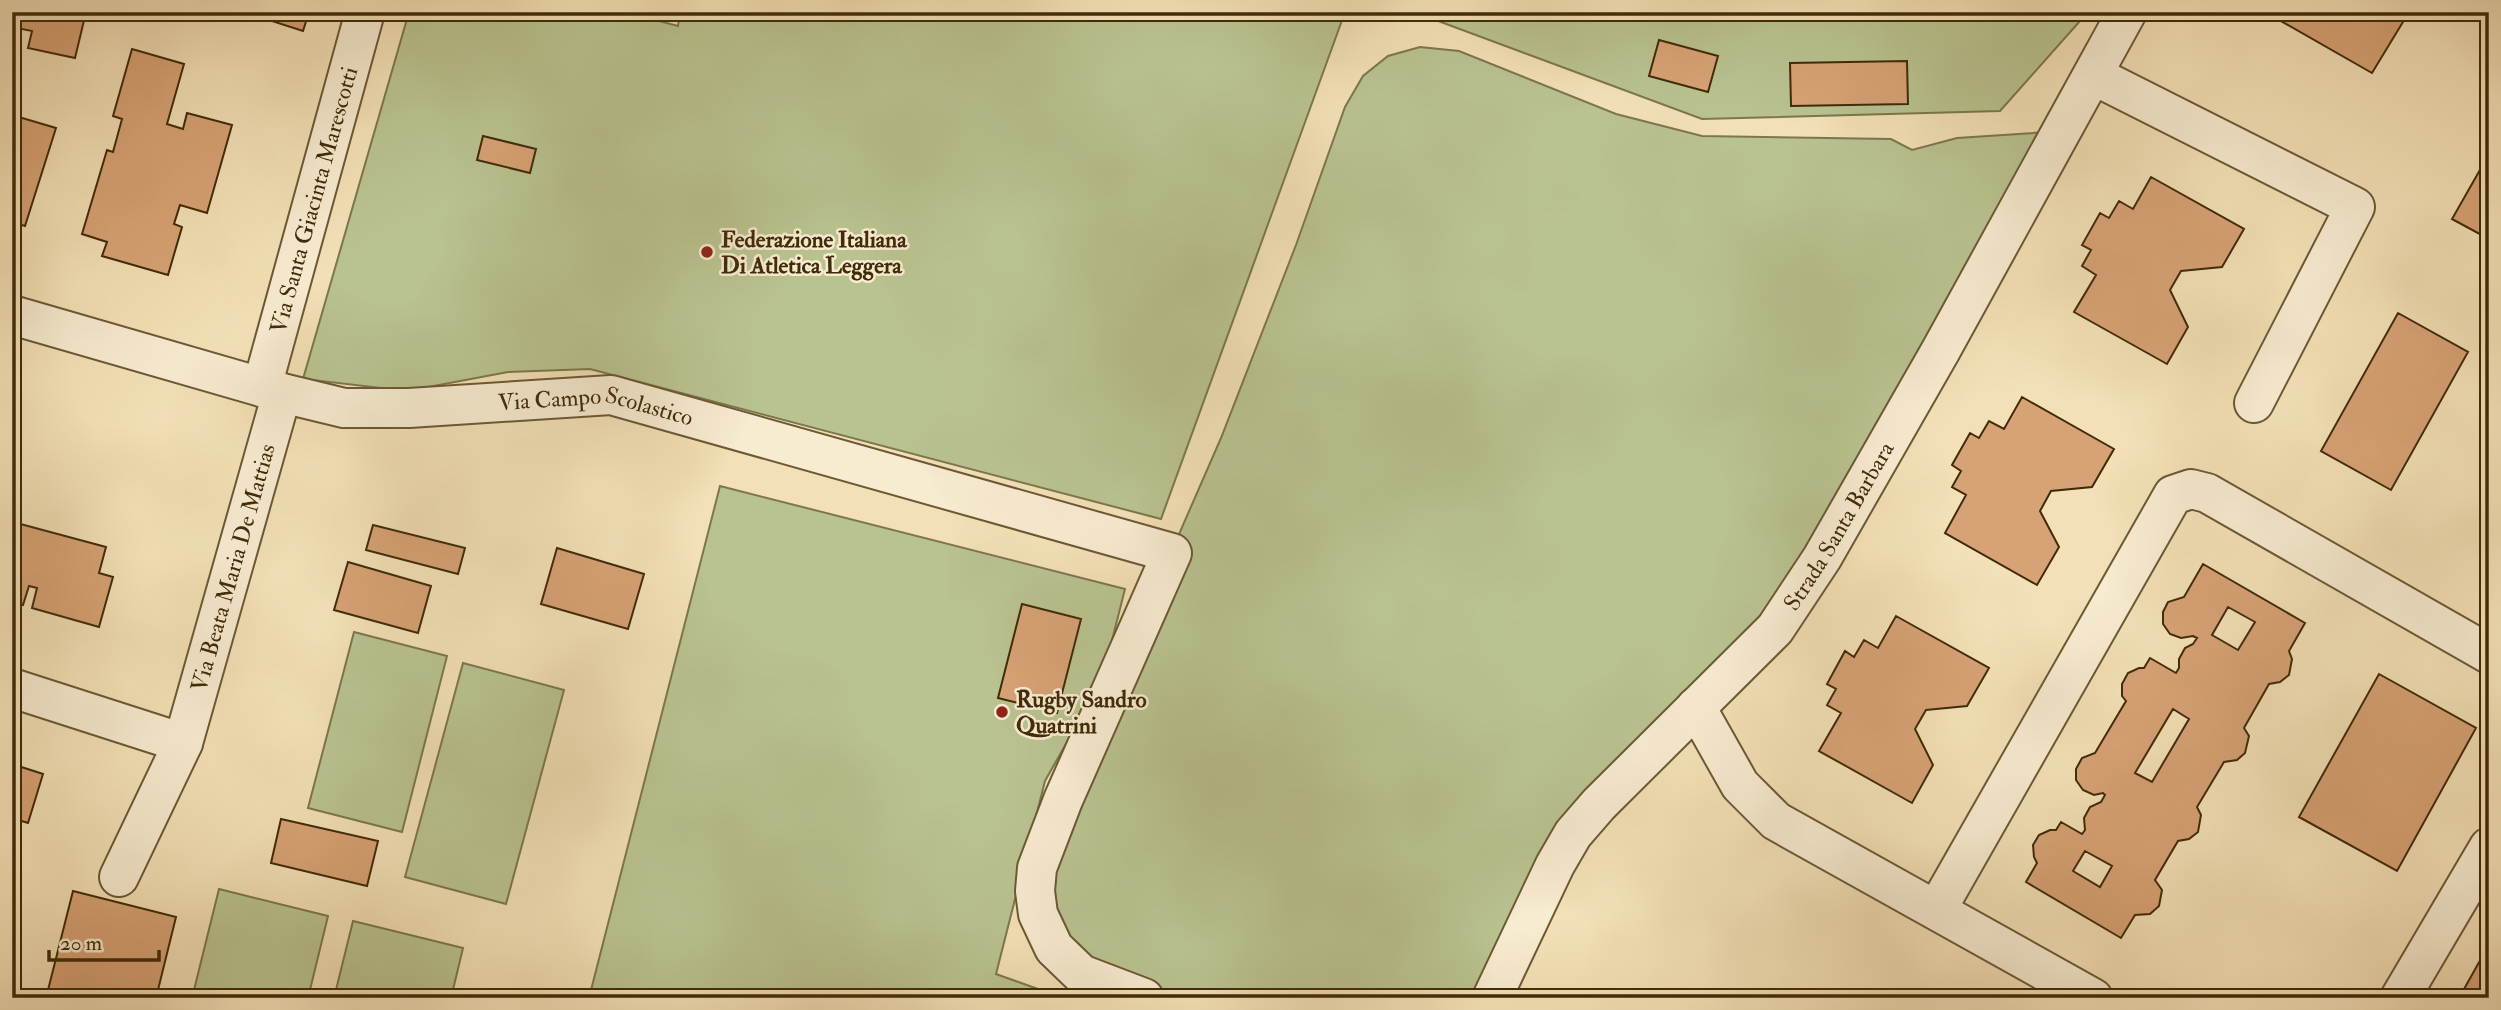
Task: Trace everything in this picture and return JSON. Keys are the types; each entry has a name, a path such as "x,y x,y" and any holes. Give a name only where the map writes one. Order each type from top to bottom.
{"street":[{"name":"Via Santa Giacinta Marescotti","path":"272,390 365,12"},
{"name":"Strada Santa Barbara","path":"1492,998 1555,865 1573,834 1599,804 1775,629 1822,558 1941,350 2127,12"},
{"path":"2093,75 2355,207 2254,403"},
{"name":"Via Campo Scolastico","path":"12,315 344,408 409,408 611,395 1172,553 1063,800 1037,868 1036,880 1038,914 1054,948 1066,962 1082,974 1144,998"},
{"name":"Via Beata Maria De Mattias","path":"119,877 183,743 272,390"},
{"path":"1937,909 2174,495 2191,489 2207,494 2489,654"},
{"path":"12,688 183,743"},
{"path":"1696,707 1740,785 1776,821 2093,998"},
{"path":"2400,998 2489,847"}],"green space":[{"path":"409,12 625,12 678,26 680,12 1345,12 1161,519 590,369 508,372 407,391 303,379"},
{"path":"1414,12 2088,12 2000,111 1702,119"},
{"path":"1420,47 1459,51 1616,114 1702,136 1891,139 1912,150 1957,138 2063,131 1822,558 1599,804 1492,998 1144,998 1045,931 1063,800 1221,438 1296,245 1345,107 1363,76 1388,56"},
{"path":"720,486 1125,589 1102,680 1045,781 996,974 1063,998 589,998"},
{"path":"354,632 447,656 402,832 308,808"},
{"path":"463,663 564,690 506,904 405,877"},
{"path":"219,889 328,916 308,998 192,998"},
{"path":"353,921 463,948 451,998 334,998"}],"building":[{"path":"12,12 86,12 75,58 28,48 32,31 12,27"},
{"path":"244,12 309,12 303,31"},
{"path":"2265,12 2409,12 2372,73"},
{"path":"1659,40 1718,56 1708,92 1649,76"},
{"path":"132,49 184,64 167,124 183,129 187,113 232,125 207,213 180,205 174,224 182,227 168,275 102,256 107,242 82,234 107,150 113,152 122,119 113,116"},
{"path":"1907,61 1908,104 1791,106 1790,63"},
{"path":"12,115 56,128 25,226 12,222"},
{"path":"483,136 536,149 530,173 477,160"},
{"path":"2489,154 2489,239 2452,219"},
{"path":"2151,177 2244,229 2222,267 2181,271 2170,290 2188,327 2167,364 2074,312 2096,275 2082,266 2091,250 2082,245 2100,213 2109,218 2119,201 2133,209"},
{"path":"2398,313 2468,352 2391,490 2321,451"},
{"path":"2022,397 2114,449 2092,487 2051,491 2040,511 2059,547 2037,585 1945,533 1966,495 1952,487 1961,471 1952,465 1970,433 1979,438 1989,421 2004,429"},
{"path":"13,522 106,547 99,573 113,577 99,627 32,608 37,588 29,586 23,605 12,602"},
{"path":"373,525 465,548 458,574 366,550"},
{"path":"557,548 644,574 628,629 541,604"},
{"path":"348,562 431,586 418,633 334,610"},
{"path":"2203,564 2305,623 2289,651 2292,659 2289,675 2280,682 2269,684 2244,728 2249,736 2245,753 2237,760 2224,762 2197,807 2201,815 2198,832 2189,839 2178,841 2155,880 2162,890 2159,906 2150,914 2135,915 2121,938 2026,882 2037,863 2033,845 2039,835 2056,830 2061,822 2082,834 2085,830 2084,818 2090,807 2101,802 2105,795 2094,795 2083,790 2076,780 2076,769 2082,758 2095,753 2126,701 2122,696 2122,684 2128,673 2144,668 2150,658 2176,673 2185,648 2197,638 2181,638 2170,634 2163,624 2163,612 2168,602 2184,597","holes":["2228,607 2255,622 2238,650 2212,635","2173,709 2189,719 2152,782 2135,773","2085,851 2112,866 2100,887 2073,871"]},
{"path":"1022,604 1081,619 1057,713 998,698"},
{"path":"1896,616 1989,668 1967,706 1926,710 1915,729 1933,765 1912,803 1819,751 1841,713 1827,705 1836,689 1827,684 1845,651 1854,657 1864,640 1878,648"},
{"path":"2379,674 2476,728 2397,871 2299,817"},
{"path":"12,764 43,774 28,823 12,818"},
{"path":"281,819 378,841 367,886 271,863"},
{"path":"73,891 176,917 156,998 46,998"},
{"path":"2487,948 2489,998 2459,998"}],"place":[{"name":"Federazione Italiana Di Atletica Leggera","path":"707,252"},
{"name":"Rugby Sandro Quatrini","path":"1002,712"}]}
